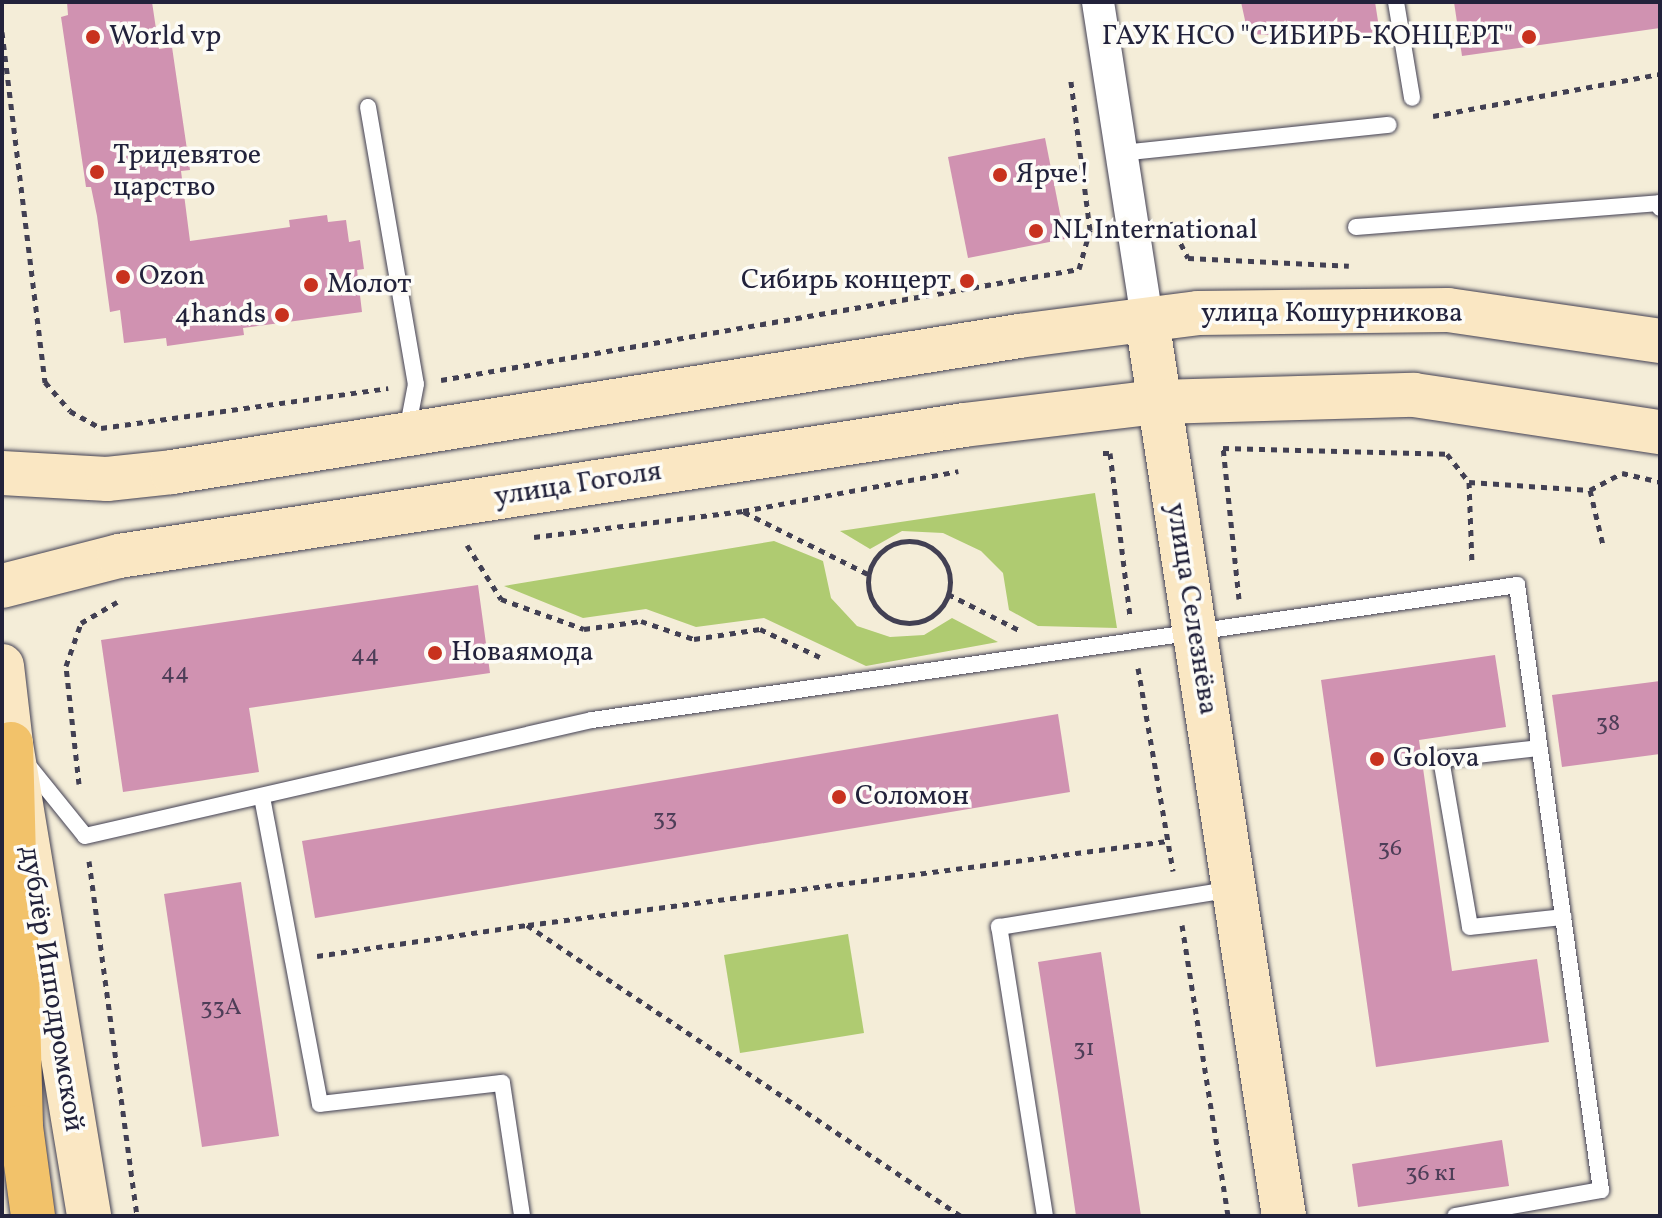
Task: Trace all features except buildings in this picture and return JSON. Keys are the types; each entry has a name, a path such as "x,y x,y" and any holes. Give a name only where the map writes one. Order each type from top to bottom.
{"highway":[{"path":"11,744 21,1127 33,1216"}],"main road":[{"name":"улица Кошурникова","path":"1147,320 1220,312 1448,310 1660,341"},
{"name":"улица Селезнёва","path":"1147,320 1284,1216"},
{"path":"2,473 107,479 172,472 1019,336 1147,320"},
{"path":"1158,402 1414,395 1660,432"},
{"name":"улица Гоголя","path":"2,586 119,556 964,425 1158,402"},
{"name":"дублёр Ипподромской","path":"2,666 11,744 89,1216"}],"street":[{"name":"улица Селезнёва","path":"1098,2 1147,320"}],"lane":[{"path":"1396,2 1412,98"},
{"path":"368,107 416,384 407,433"},
{"path":"1121,153 1389,125"},
{"path":"1356,227 1659,203 1660,208"},
{"path":"11,744 85,836 592,720 1517,585 1601,1190 1455,1216"},
{"path":"1539,748 1441,759 1470,927 1563,917"},
{"path":"262,797 320,1104 502,1083 522,1216"},
{"path":"1045,1216 999,927 1234,889"}],"path":[{"path":"2,32 45,382 70,411 101,428 416,384 1079,269 1090,230 1070,78"},
{"path":"1389,125 1660,74"},
{"path":"1168,209 1170,224 1188,258 1354,267"},
{"path":"1241,625 1223,448 1447,454 1469,482 1473,591"},
{"path":"1469,482 1590,490 1622,473 1660,482"},
{"path":"1590,490 1603,545"},
{"path":"743,511 868,574"},
{"path":"918,542 941,556 948,567 948,594 933,615 920,622 892,620 872,601 868,574 881,551 892,544 918,542"},
{"path":"467,545 501,599 584,629 641,621 694,639 760,629 865,678"},
{"path":"66,666 85,836 137,1216"},
{"path":"292,960 527,925 1168,841"},
{"path":"527,925 961,1216"}],"green space":[{"path":"1095,493 1117,628 1038,626 1009,610 1003,573 981,551 943,533 902,531 870,549 840,531"},
{"path":"774,541 823,561 831,598 857,626 890,637 924,635 952,618 998,642 866,666 764,618 696,627 646,609 583,618 504,586"},
{"path":"848,934 864,1033 740,1053 724,955"}],"place":[{"name":"World vp","path":"93,37"},
{"name":"ГАУК НСО \"СИБИРЬ-КОНЦЕРТ\"","path":"1529,37"},
{"name":"Тридевятое царство","path":"97,172"},
{"name":"Ярче!","path":"1000,175"},
{"name":"NL International","path":"1036,231"},
{"name":"Ozon","path":"123,277"},
{"name":"Сибирь концерт","path":"967,281"},
{"name":"Молот","path":"311,285"},
{"name":"4hands","path":"282,315"},
{"name":"Новаямода","path":"435,653"},
{"name":"Golova","path":"1377,759"},
{"name":"Соломон","path":"839,797"}]}
